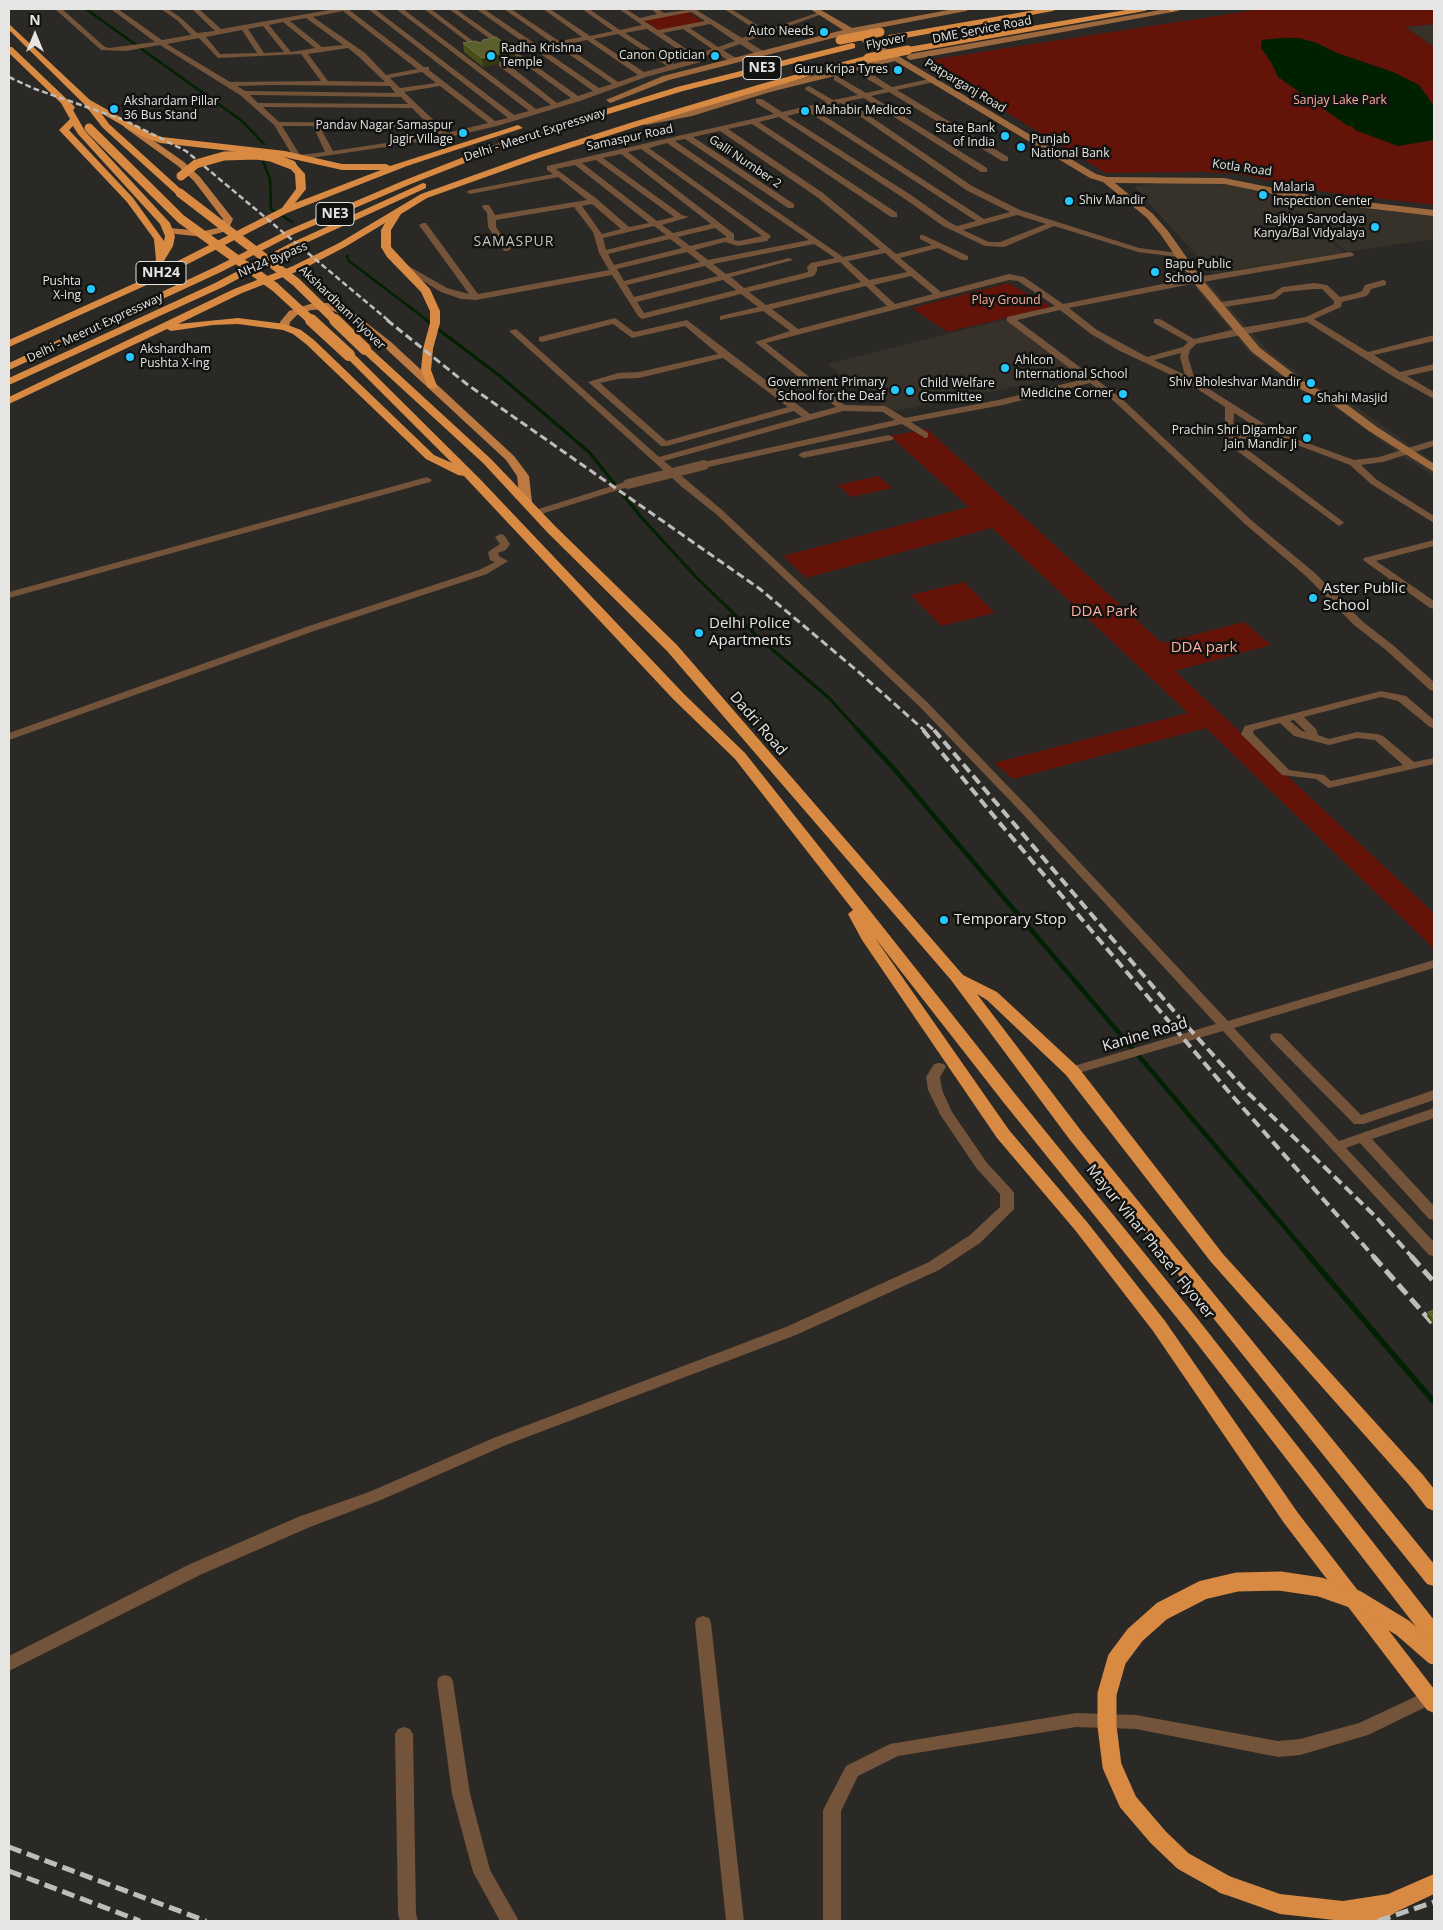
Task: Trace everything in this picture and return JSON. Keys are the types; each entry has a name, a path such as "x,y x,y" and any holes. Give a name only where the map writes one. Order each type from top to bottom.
{"highway":[{"name":"Flyover","path":"605,101 840,40 1010,9"},
{"name":"Delhi - Meerut Expressway","path":"9,368 216,270 291,232 522,137 673,91 810,55 889,38 1053,9"},
{"name":"NE3","path":"712,91 858,53 952,34 1102,9"},
{"name":"Flyover","path":"636,124 772,83 868,58 909,54 1079,20 1145,9"},
{"path":"9,26 87,102 144,134 167,141 276,153 342,167 373,168 404,164"},
{"name":"Akshardham Flyover","path":"9,49 64,100 89,128 181,219 275,287 349,355 475,480"},
{"path":"64,100 81,132 165,223 169,231 168,246 161,260 145,282"},
{"name":"Akshardham Flyover","path":"87,102 106,126 180,193 296,282 365,350 487,461 526,502"},
{"name":"Delhi - Meerut Expressway","path":"9,382 219,285 294,245 418,188 667,104"},
{"path":"74,120 64,130 130,200 159,239 161,260"},
{"name":"NH24 Bypass","path":"9,401 238,290 297,268 342,245 424,196 636,124"},
{"name":"NH24","path":"9,344 145,282 284,211 404,164 525,126"},
{"path":"180,193 180,176 186,170 209,160 224,156 248,155 271,157 292,165 300,174 301,190 284,211"},
{"path":"405,206 390,222 385,238 386,247 398,263 426,292 435,311 435,323 428,349 426,370 432,386"},
{"path":"9,353 62,320"},
{"path":"154,331 213,322 238,321 285,327 297,332 310,342 430,457 475,480 679,697 740,756 834,875 869,940 1003,1134 1081,1226 1159,1326 1291,1518 1433,1699"},
{"name":"Dadri Road","path":"526,502 672,648 956,977"},
{"name":"Mayur Vihar Phase1 Flyover","path":"834,875 1004,1091 1191,1323 1434,1636"},
{"path":"956,977 992,996 1072,1071 1217,1258 1416,1480 1434,1503"},
{"name":"Mayur Vihar Phase1 Flyover","path":"956,977 1076,1136 1434,1578"},
{"path":"1390,1904 1343,1911 1280,1904 1226,1885 1183,1861 1158,1837 1128,1802 1112,1766 1107,1726 1107,1694 1117,1660 1134,1635 1162,1611 1203,1590 1237,1582 1280,1581 1320,1587 1356,1600 1403,1628 1434,1655"},
{"path":"1364,1921 1390,1904 1434,1884"}],"main road":[{"path":"127,125 158,149 182,164 197,179 228,219 227,224 220,230 204,234 169,231"},
{"path":"285,327 288,318 310,307 328,306 346,312 387,344 510,458 523,476 526,502"}],"street":[{"path":"58,9 103,49 126,49 344,9 494,124"},
{"path":"114,9 160,42 242,93 277,124 298,158 445,136 494,124 577,99 597,90 643,75 698,60 622,9"},
{"path":"164,9 179,19 218,56 304,53 348,46"},
{"path":"195,9 219,31"},
{"path":"371,9 513,118"},
{"path":"399,9 468,60 490,66 556,105"},
{"path":"426,9 480,48"},
{"path":"452,9 577,99"},
{"path":"478,9 491,9"},
{"path":"478,9 537,47 597,90"},
{"path":"507,9 617,84"},
{"path":"546,9 643,75"},
{"path":"585,9 673,67"},
{"path":"654,9 663,15"},
{"path":"639,20 691,9 702,16 711,18 760,53"},
{"name":"DME Service Road","path":"850,31 966,9"},
{"name":"DME Service Road","path":"909,54 1173,9"},
{"path":"694,57 765,33 821,10"},
{"name":"Patparganj Road","path":"821,10 862,28 909,54 1105,178"},
{"name":"Patparganj Road","path":"821,10 850,31 1082,170 1105,178"},
{"path":"726,11 774,38"},
{"path":"307,16 362,55 445,136"},
{"path":"658,32 684,27 711,18"},
{"path":"284,20 321,50"},
{"path":"264,23 289,54"},
{"path":"514,52 649,26"},
{"path":"243,27 262,55"},
{"path":"684,27 733,60"},
{"path":"605,101 666,78 850,31"},
{"path":"458,53 503,44"},
{"path":"304,53 326,84"},
{"path":"636,124 692,113 767,90 897,58"},
{"path":"385,77 468,60"},
{"path":"490,66 524,60"},
{"path":"490,66 534,111"},
{"path":"862,72 1005,159"},
{"path":"836,78 865,94 984,170"},
{"name":"Samaspur Road","path":"576,162 931,80"},
{"path":"230,84 391,84"},
{"path":"242,93 399,93 442,84"},
{"path":"808,88 831,102"},
{"path":"841,100 969,188 1017,212 1138,250 1178,255"},
{"path":"759,101 956,230 995,245 1001,245 1053,224"},
{"path":"255,105 413,106"},
{"path":"807,108 983,222"},
{"path":"753,121 894,215"},
{"path":"277,124 432,125"},
{"path":"315,124 330,153"},
{"path":"721,128 820,196 941,296"},
{"name":"Galli Number 2","path":"687,137 791,206"},
{"path":"669,141 841,259 894,308"},
{"path":"398,263 444,290 461,296 476,297 613,270 728,240 738,244 764,239 767,236 643,147"},
{"path":"622,151 731,236 728,240"},
{"path":"597,157 680,218"},
{"path":"576,162 550,168 594,201 627,230"},
{"name":"Samaspur Road","path":"576,162 796,332"},
{"path":"470,192 558,174"},
{"name":"Kotla Road","path":"1105,178 1210,175 1236,177 1316,194 1434,208"},
{"path":"1105,178 1150,216 1165,233 1196,280 1256,350 1306,388 1334,400 1434,469"},
{"name":"Kotla Road","path":"1105,178 1142,181 1230,182 1307,198 1434,213"},
{"path":"1121,191 1142,181"},
{"path":"491,218 594,201"},
{"path":"577,205 593,226 603,253 642,316 811,274 813,271 811,267 814,265 885,251"},
{"path":"486,207 490,210 492,226 507,249"},
{"path":"956,230 1017,212"},
{"path":"598,237 701,213"},
{"path":"423,225 476,297"},
{"path":"603,253 717,226"},
{"path":"923,236 965,258"},
{"path":"622,284 708,263 816,241"},
{"path":"893,257 940,246"},
{"path":"1350,254 1196,280 1010,319 1118,400 1248,522 1311,575 1358,623 1432,683"},
{"path":"633,300 789,260"},
{"path":"723,318 866,282 911,273"},
{"path":"843,408 759,342 1015,277 1021,279 1062,307 1094,332 1144,360 1191,381 1269,430 1353,463 1362,464 1434,443"},
{"path":"1338,300 1360,295 1365,293 1368,287 1383,283"},
{"path":"1218,305 1275,296 1282,290 1314,286 1324,287 1338,300"},
{"path":"1144,360 1240,331 1308,319 1338,305 1338,300"},
{"path":"1308,319 1434,396"},
{"path":"1157,320 1189,345"},
{"path":"542,339 615,322 632,335 687,323 725,355 809,418"},
{"path":"513,331 718,512 924,705 1434,1250"},
{"path":"1365,355 1434,338"},
{"path":"1189,345 1184,357 1191,381"},
{"path":"664,444 593,382 618,376 639,375 725,355"},
{"path":"1397,375 1434,368"},
{"path":"536,513 628,484 704,465 904,420 1003,402 1092,380"},
{"path":"658,460 843,408 866,407 885,409 925,435"},
{"path":"1228,440 1230,407"},
{"path":"646,450 795,408"},
{"path":"1228,440 1269,430"},
{"path":"803,455 889,438"},
{"path":"1228,440 1338,522"},
{"path":"1353,463 1374,482 1434,520"},
{"path":"9,595 427,480"},
{"path":"9,737 310,629 483,572 503,561 494,558 493,552 506,544 500,536"},
{"path":"1434,543 1368,560 1434,606"},
{"path":"1434,725 1402,698 1381,694 1249,728 1247,734 1286,773 1320,777 1329,785 1434,761"},
{"path":"1296,716 1312,731 1312,737"},
{"path":"1282,720 1298,734 1328,742 1357,735 1379,738 1411,766"},
{"name":"Kanine Road","path":"1072,1071 1163,1047 1225,1026 1434,964"},
{"path":"1276,1037 1359,1121 1434,1095"},
{"path":"9,1664 194,1570 304,1522 375,1496 500,1440 791,1331 934,1266 975,1239 1007,1208 1006,1193 982,1166 946,1113 935,1090 933,1077 939,1067"},
{"path":"1338,1146 1434,1113"},
{"path":"1363,1138 1433,1212"},
{"path":"703,1623 735,1921"},
{"path":"446,1682 461,1794 482,1872 510,1921"},
{"path":"832,1921 832,1810 852,1771 896,1749 1076,1720 1136,1722 1278,1749 1300,1747 1362,1730 1433,1699"},
{"path":"404,1734 407,1914 409,1921"}],"shaded area":[{"path":"1434,24 1434,47 1404,27"},
{"path":"1299,38 1317,43 1337,53 1393,72 1419,85 1434,104 1434,140 1398,146 1348,126 1278,77 1261,48 1262,40"},
{"path":"1156,183 1210,183 1271,192 1345,253 1213,273 1134,187"},
{"name":"Rajkiya Sarvodaya Kanya/Bal Vidyalaya","path":"1280,198 1434,215 1434,239 1347,252"},
{"path":"1202,275 1266,349 1313,385 1342,397 1434,462 1434,476 1405,458 1330,404 1299,390 1248,351 1187,278"},
{"path":"1007,319 1085,373 888,412 827,364"}],"green space":[{"name":"Sanjay Lake Park","path":"1262,9 1434,9 1434,24 1405,27 1434,47 1434,205 1324,192 1239,174 1204,172 1106,173 922,61"},
{"path":"687,12 704,22 660,31 644,20"},
{"name":"Play Ground","path":"1008,283 1052,307 947,332 912,308"},
{"path":"927,429 1162,643 1244,622 1271,645 1175,671 1434,913 1434,949 1206,728 1013,779 994,763 1188,713 992,528 806,578 783,556 969,507 890,436"},
{"path":"878,476 893,488 851,497 838,485"},
{"path":"964,582 995,613 941,626 911,595"}],"building":[{"path":"496,37 515,51 507,53 498,51 497,55 482,58 463,43 475,41 481,43 483,40"},
{"path":"1434,1310 1434,1319 1428,1312"}],"waterway":[{"path":"86,9 242,121 264,144"},
{"path":"263,161 270,179 271,209 292,222"},
{"path":"347,256 349,261 428,321"},
{"path":"426,320 500,376 589,452 641,517 697,578 760,639 829,698 859,731"},
{"path":"858,730 895,770 1310,1257"},
{"path":"1309,1256 1434,1402"}],"railway":[{"path":"9,77 35,89 124,120 186,151 389,321"},
{"path":"387,320 468,385 760,589 925,731"},
{"path":"927,724 934,730"},
{"path":"923,730 1229,1092 1374,1257"},
{"path":"934,730 1185,1024 1245,1090 1377,1218 1412,1257"},
{"path":"1373,1256 1434,1325"},
{"path":"1411,1256 1434,1282"},
{"path":"9,1847 206,1921"},
{"path":"9,1871 140,1921"},
{"path":"1378,1921 1434,1902"}],"place":[{"name":"Auto Needs","path":"824,32"},
{"name":"Radha Krishna Temple","path":"491,56"},
{"name":"Canon Optician","path":"715,56"},
{"name":"Guru Kripa Tyres","path":"898,70"},
{"name":"Akshardam Pillar 36 Bus Stand","path":"114,109"},
{"name":"Mahabir Medicos","path":"805,111"},
{"name":"Pandav Nagar Samaspur Jagir Village","path":"463,133"},
{"name":"State Bank of India","path":"1005,136"},
{"name":"Punjab National Bank","path":"1021,147"},
{"name":"Malaria Inspection Center","path":"1263,195"},
{"name":"Shiv Mandir","path":"1069,201"},
{"name":"Rajkiya Sarvodaya Kanya/Bal Vidyalaya","path":"1375,227"},
{"name":"Bapu Public School","path":"1155,272"},
{"name":"Pushta X-ing","path":"91,289"},
{"name":"Akshardham Pushta X-ing","path":"130,357"},
{"name":"Ahlcon International School","path":"1005,368"},
{"name":"Shiv Bholeshvar Mandir","path":"1311,383"},
{"name":"Government Primary School for the Deaf","path":"895,390"},
{"name":"Child Welfare Committee","path":"910,391"},
{"name":"Medicine Corner","path":"1123,394"},
{"name":"Shahi Masjid","path":"1307,399"},
{"name":"Prachin Shri Digambar Jain Mandir Ji","path":"1307,438"},
{"name":"Aster Public School","path":"1313,598"},
{"name":"Delhi Police Apartments","path":"699,633"},
{"name":"Temporary Stop","path":"944,920"}],"district":[{"name":"SAMASPUR","path":"514,242"}],"park label":[{"name":"DDA Park","path":"1104,612"},
{"name":"DDA park","path":"1204,648"}]}
